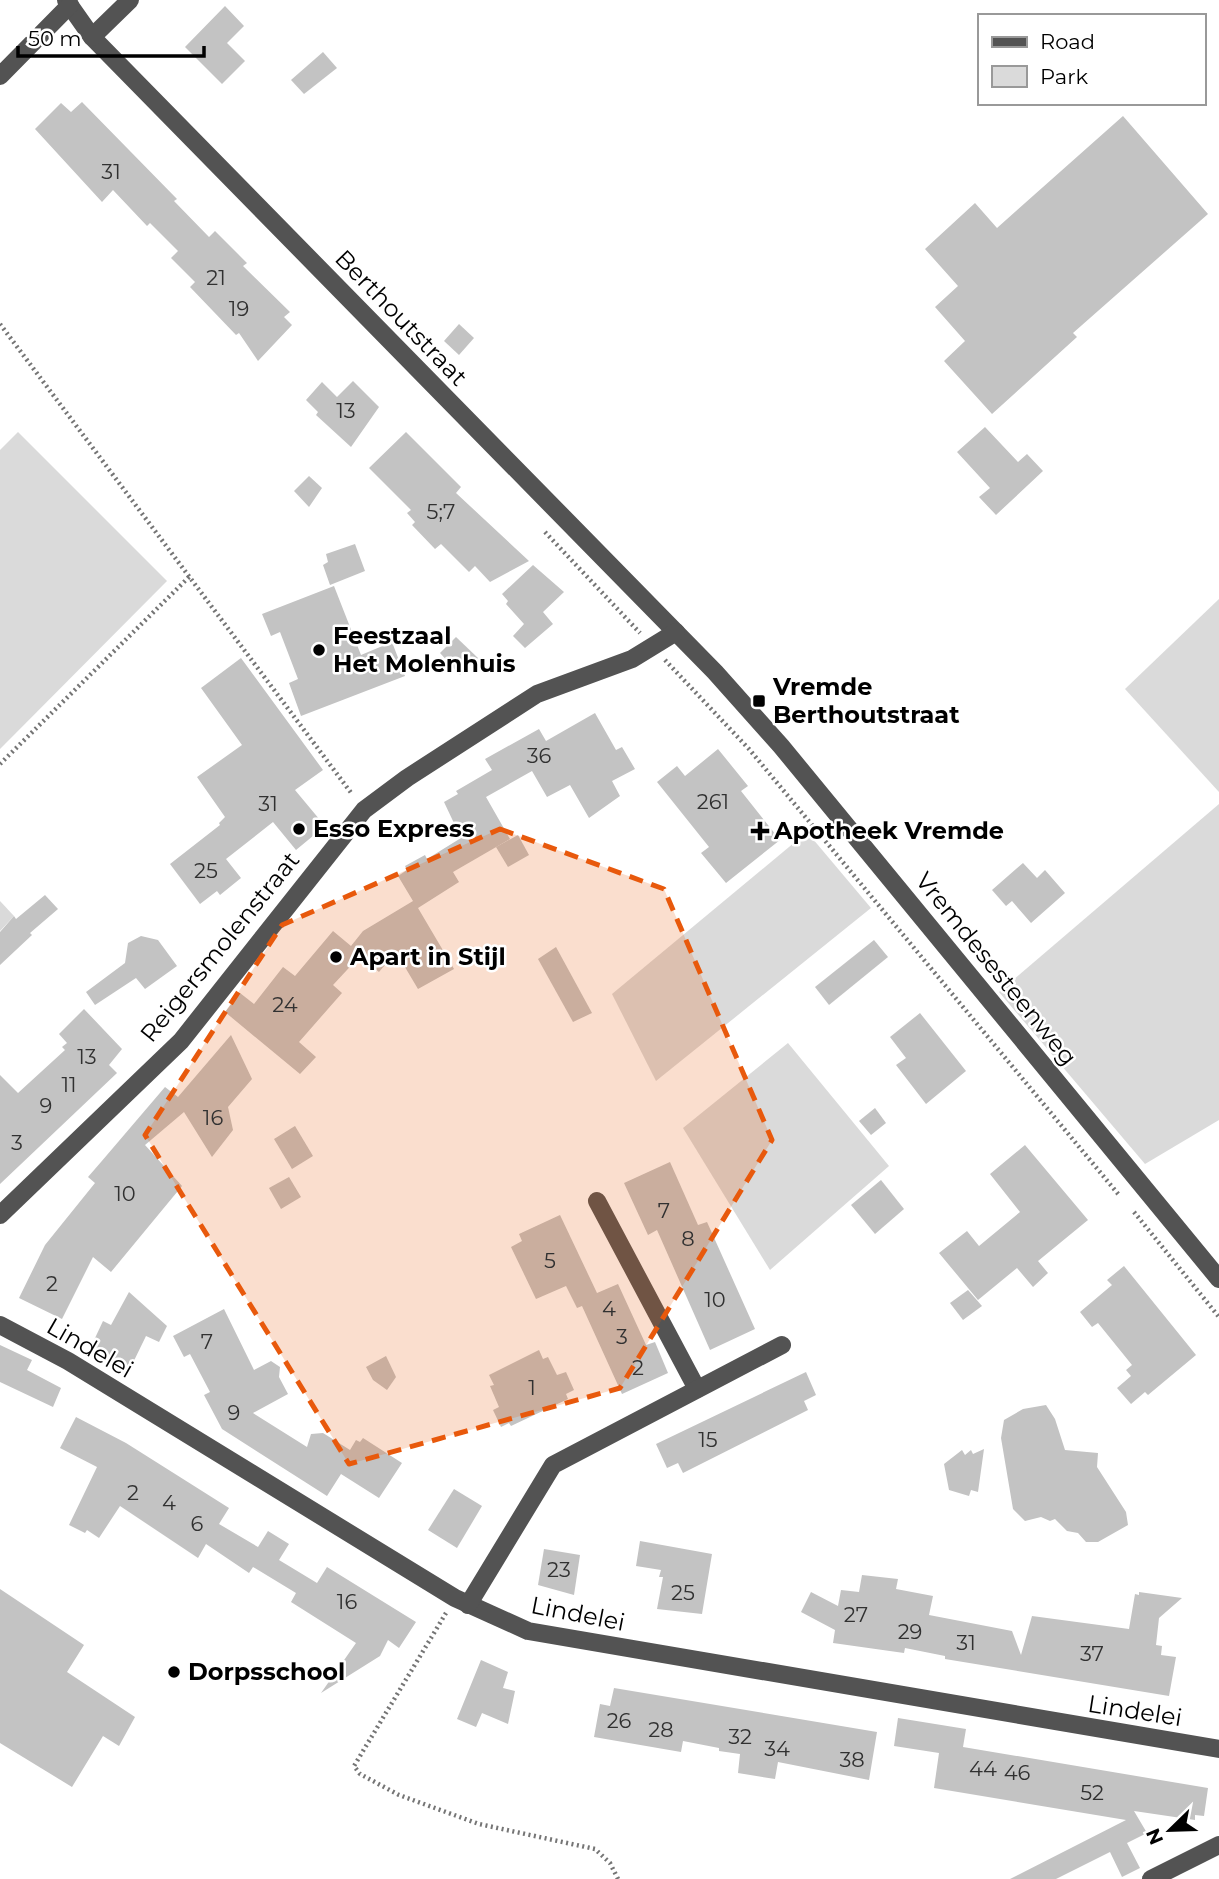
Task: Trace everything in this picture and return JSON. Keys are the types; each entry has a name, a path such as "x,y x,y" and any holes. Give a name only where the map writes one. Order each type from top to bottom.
{"street":[{"path":"92,37 130,0"},
{"path":"0,76 68,3"},
{"name":"Berthoutstraat","path":"68,3 92,37 676,632"},
{"name":"Reigersmolenstraat","path":"0,1215 181,1041 364,810 407,778 537,694 632,659 676,632"},
{"name":"Vremdesesteenweg","path":"676,632 781,746 1219,1279"},
{"path":"597,1201 697,1389"},
{"name":"Lindelei","path":"0,1325 68,1361 461,1602 528,1631 1219,1749"},
{"path":"461,1602 553,1465 782,1345"},
{"path":"1151,1879 1219,1845"}],"path":[{"path":"0,324 191,575 364,810"},
{"path":"0,764 191,575"},
{"path":"461,1602 354,1766 360,1774 426,1807 479,1824 595,1849 610,1863 618,1879"}],"highlighted area":[{"path":"500,829 664,889 772,1140 620,1388 349,1464 145,1135 282,925"}],"green space":[{"path":"18,432 167,581 0,749 0,450"},
{"path":"1219,599 1219,792 1125,689"},
{"path":"1219,804 1219,1120 1145,1164 999,992"},
{"path":"807,832 871,908 656,1081 612,994"},
{"path":"0,901 14,916 0,931"},
{"path":"788,1043 889,1166 770,1270 683,1128"}],"building":[{"path":"225,6 244,26 227,43 245,61 222,84 185,47"},
{"path":"323,52 337,68 304,94 291,80"},
{"path":"82,102 177,199 174,201 209,237 215,231 247,263 243,266 290,312 284,317 292,325 258,361 239,333 236,335 190,287 195,282 171,258 178,251 150,223 147,226 113,190 102,202 35,129 61,103 71,112"},
{"path":"1123,116 1208,214 1073,333 1077,337 992,414 944,361 965,341 935,307 958,286 925,249 975,203 997,228"},
{"path":"459,324 474,338 459,355 444,341"},
{"path":"353,381 379,407 351,447 316,415 318,412 306,400 322,382 337,397"},
{"path":"985,427 1018,462 1027,454 1043,471 996,515 979,497 990,488 957,452"},
{"path":"406,432 461,487 456,493 529,561 490,582 475,566 469,572 441,544 435,549 412,525 415,522 407,513 411,510 369,468"},
{"path":"309,476 322,488 309,507 294,491"},
{"path":"355,544 365,571 330,585 323,565 328,562 326,554"},
{"path":"533,565 564,592 543,612 553,624 525,648 513,636 524,624 506,604 508,601 502,594"},
{"name":"Feestzaal Het Molenhuis","path":"334,586 361,655 392,642 405,676 301,716 289,683 298,679 280,632 271,636 262,614"},
{"path":"456,637 478,658 460,675 440,653"},
{"path":"241,658 323,770 295,790 325,826 296,850 273,822 226,859 241,878 220,895 217,891 200,904 170,864 220,825 225,817 197,777 242,745 201,688"},
{"path":"595,713 616,750 622,747 635,769 612,781 620,796 589,818 570,785 547,797 532,771 486,797 510,839 453,872 459,882 418,908 454,969 418,989 396,952 379,972 360,956 333,985 342,993 299,1042 316,1057 300,1074 225,1012 240,993 254,1004 283,967 295,976 333,931 351,946 363,931 413,901 398,876 407,870 405,866 425,855 427,859 461,838 444,802 458,794 456,791 492,770 485,759 539,729 546,741"},
{"path":"718,749 748,786 741,791 780,840 726,883 701,853 709,847 657,782 677,766 685,776"},
{"path":"518,835 529,855 508,867 496,847"},
{"path":"1023,863 1037,878 1045,870 1065,893 1031,923 1012,901 1006,906 992,890"},
{"path":"45,895 58,909 30,933 32,935 0,965 0,932 14,916 16,919"},
{"path":"141,936 158,940 177,966 145,989 136,978 95,1005 86,992 125,963 128,943"},
{"path":"874,940 888,957 829,1005 815,987"},
{"path":"556,947 592,1013 573,1022 538,959"},
{"path":"84,1009 122,1049 109,1065 117,1073 0,1184 0,1075 18,1093 65,1050 62,1047 67,1043 59,1034"},
{"path":"920,1013 966,1071 926,1104 896,1065 906,1058 890,1037"},
{"path":"231,1035 252,1079 228,1107 233,1130 212,1157 184,1112 145,1145 182,1186 111,1272 93,1257 62,1319 19,1298 45,1245 95,1183 88,1177 165,1087 178,1097"},
{"path":"875,1108 886,1123 871,1135 859,1121"},
{"path":"295,1126 313,1156 292,1169 274,1139"},
{"path":"1025,1145 1088,1220 1038,1261 1048,1273 1033,1287 1017,1268 978,1300 939,1253 967,1231 979,1246 1020,1212 990,1174"},
{"path":"670,1162 698,1225 707,1222 755,1329 710,1350 657,1230 648,1235 624,1183"},
{"path":"289,1177 301,1197 281,1209 269,1188"},
{"path":"881,1180 904,1209 875,1234 851,1205"},
{"path":"560,1215 597,1293 618,1284 646,1345 655,1342 668,1373 622,1394 582,1306 577,1308 566,1286 536,1299 511,1247 522,1241 519,1234"},
{"path":"1124,1266 1196,1355 1148,1395 1145,1392 1131,1404 1117,1388 1131,1376 1126,1370 1132,1365 1098,1323 1092,1327 1080,1312 1112,1285 1107,1280"},
{"path":"968,1290 982,1306 963,1320 950,1303"},
{"path":"129,1292 167,1326 159,1342 146,1336 128,1373 88,1353 103,1321 111,1325"},
{"path":"224,1309 254,1370 271,1361 280,1367 279,1377 288,1394 253,1413 307,1447 311,1434 323,1433 350,1450 356,1440 360,1442 363,1438 402,1463 379,1498 341,1474 327,1496 222,1429 204,1395 210,1392 190,1354 184,1357 173,1336"},
{"path":"0,1345 32,1360 27,1370 61,1388 53,1407 0,1382"},
{"path":"539,1350 543,1359 548,1357 557,1375 566,1372 574,1390 566,1394 568,1399 511,1426 509,1423 501,1427 493,1410 499,1407 490,1386 494,1385 489,1375"},
{"path":"386,1356 396,1377 387,1390 373,1380 366,1367"},
{"path":"806,1372 816,1395 804,1401 808,1410 683,1473 678,1463 667,1468 656,1444"},
{"path":"1046,1405 1055,1419 1065,1450 1098,1453 1097,1467 1126,1512 1128,1525 1098,1542 1086,1542 1078,1533 1067,1531 1055,1519 1050,1521 1041,1517 1025,1521 1013,1509 1001,1438 1004,1420 1023,1409"},
{"path":"76,1417 126,1443 229,1508 219,1524 258,1547 268,1531 289,1544 279,1560 317,1583 327,1567 416,1622 399,1648 388,1640 380,1656 321,1693 356,1643 291,1602 296,1593 253,1567 249,1573 206,1544 198,1558 120,1506 99,1538 87,1530 85,1533 69,1525 97,1467 60,1448"},
{"path":"984,1449 978,1492 971,1490 969,1496 949,1490 944,1464 962,1450 965,1455 971,1450 973,1454"},
{"path":"454,1489 482,1506 457,1548 428,1530"},
{"path":"640,1541 712,1554 702,1614 657,1609 663,1577 659,1577 661,1570 636,1566"},
{"path":"544,1549 580,1555 574,1595 538,1585"},
{"path":"862,1575 898,1579 896,1589 933,1596 929,1615 1012,1631 1021,1655 1032,1616 1129,1629 1135,1594 1139,1595 1139,1592 1182,1598 1159,1618 1156,1645 1162,1646 1161,1655 1176,1657 1169,1696 945,1659 945,1656 905,1648 904,1653 833,1643 835,1630 801,1612 811,1592 838,1606 841,1590 859,1592"},
{"path":"0,1589 84,1645 67,1672 135,1717 119,1746 103,1736 72,1787 0,1743"},
{"path":"481,1660 508,1672 503,1688 515,1691 508,1724 482,1713 476,1727 457,1719"},
{"path":"614,1688 877,1732 869,1780 778,1762 775,1779 738,1773 740,1754 719,1751 719,1748 683,1741 681,1752 594,1737 600,1704 610,1706"},
{"path":"898,1718 966,1729 963,1747 1208,1788 1204,1816 1195,1815 1195,1820 1134,1811 1147,1833 1127,1843 1140,1868 1122,1877 1110,1852 1056,1879 1010,1879 1126,1820 934,1788 939,1753 894,1746"}],"place":[{"name":"Feestzaal Het Molenhuis","path":"319,650"},
{"name":"Vremde Berthoutstraat","path":"759,701"},
{"name":"Esso Express","path":"299,829"},
{"name":"Apotheek Vremde","path":"760,831"},
{"name":"Apart in Stijl","path":"336,957"},
{"name":"Dorpsschool","path":"174,1672"}]}
